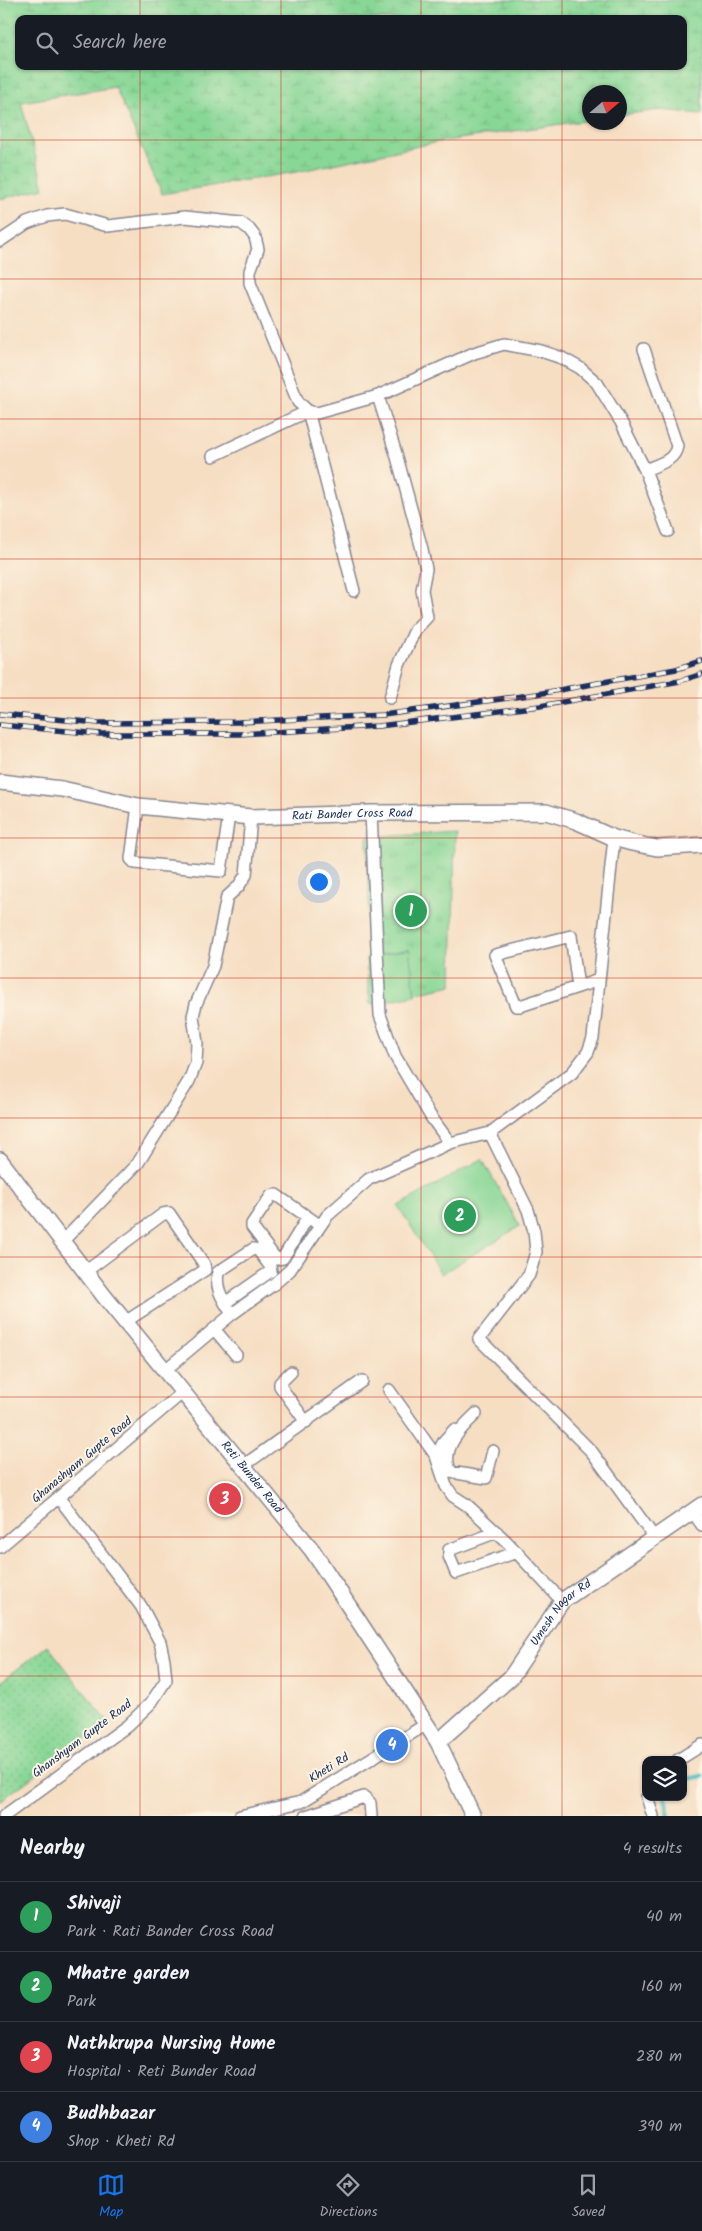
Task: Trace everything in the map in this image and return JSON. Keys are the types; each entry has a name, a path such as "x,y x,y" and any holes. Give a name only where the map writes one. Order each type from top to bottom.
{"street":[{"path":"0,241 27,223 47,216 65,214 108,226 185,217 240,223 249,229 255,237 258,248 250,271 250,284 290,386 298,402 308,411 317,413 378,396 474,353 504,344 541,351 562,358 580,368 597,383 621,422 645,470 668,531"},
{"path":"644,349 678,446 672,458 645,470"},
{"path":"378,396 398,457 426,569 422,590 427,617 415,630 399,665 390,698"},
{"path":"213,456 308,411"},
{"path":"308,411 354,591"},
{"name":"Rati Bander Cross Road","path":"0,782 62,789 138,806 251,817 371,813 546,812 576,821 614,838 657,848 702,845"},
{"path":"138,806 131,859 135,863 221,872 229,815"},
{"path":"371,813 380,1015 395,1056 431,1118 450,1143"},
{"path":"62,1242 138,1163 190,1081 196,1063 197,1043 194,1016 196,1004 213,966 227,897 238,887 246,874 251,817"},
{"path":"164,1371 232,1314 290,1270 327,1216 369,1179 450,1143 490,1133 572,1073 580,1064 593,1038 614,838"},
{"path":"578,987 571,936 495,955 516,1006 578,987 599,980"},
{"path":"490,1133 528,1210 534,1232 536,1252 529,1275 478,1339 592,1452 654,1537"},
{"name":"Reti Bunder Road","path":"0,1160 85,1272 164,1371 312,1550 425,1725 438,1742 472,1816"},
{"path":"308,1217 280,1260 276,1259 252,1227 252,1224 273,1195 308,1217 320,1226"},
{"path":"85,1272 162,1214 169,1213 204,1264 205,1270 125,1322"},
{"path":"225,1303 271,1272 270,1266 258,1250 252,1249 218,1272 216,1283 220,1295 225,1303 232,1314"},
{"path":"215,1330 236,1355"},
{"path":"291,1372 280,1383 280,1386 306,1422"},
{"path":"243,1466 362,1382"},
{"path":"390,1390 436,1456 446,1486 453,1496 468,1505 497,1532 562,1601"},
{"name":"Ghanashyam Gupte Road","path":"0,1548 182,1393"},
{"path":"476,1414 460,1429 451,1444 447,1462 449,1470 451,1472 486,1478 493,1451"},
{"path":"436,1456 444,1441 463,1420"},
{"path":"453,1496 463,1473"},
{"name":"Ghanshyam Gupte Road","path":"4,1816 127,1726 151,1704 166,1680 160,1642 141,1606 59,1498"},
{"path":"697,1508 702,1525"},
{"name":"Umesh Nagar Rd","path":"438,1742 511,1677 562,1601 697,1508"},
{"path":"497,1532 449,1550 449,1556 456,1573 517,1552"},
{"name":"Kheti Rd","path":"240,1816 301,1802 425,1725"},
{"path":"684,1756 702,1745"},
{"path":"306,1816 319,1814 364,1797 370,1803 371,1816"},
{"path":"648,1801 650,1815"},
{"path":"300,1816 301,1802"}],"green space":[{"path":"0,0 702,0 702,114 660,110 627,114 627,85 582,85 582,121 438,142 296,172 162,194 115,87 21,102 44,188 0,199"},
{"path":"455,831 452,985 372,1002 367,837"},
{"path":"409,949 415,995 370,1004 366,958"},
{"path":"482,1159 520,1226 441,1274 398,1206"},
{"path":"48,1646 108,1722 0,1801 0,1682"}],"waterway":[{"path":"687,1779 702,1776"},
{"path":"666,1801 669,1816"}],"railway":[{"path":"0,714 99,723 239,722 383,715 537,694 676,669 702,661"},
{"path":"0,725 100,734 239,734 379,726 540,706 680,681 702,674"}],"place":[{"name":"Shivaji","path":"411,911"},
{"name":"Mhatre garden","path":"460,1216"},
{"name":"Nathkrupa Nursing Home","path":"225,1499"},
{"name":"Budhbazar","path":"392,1745"}]}
